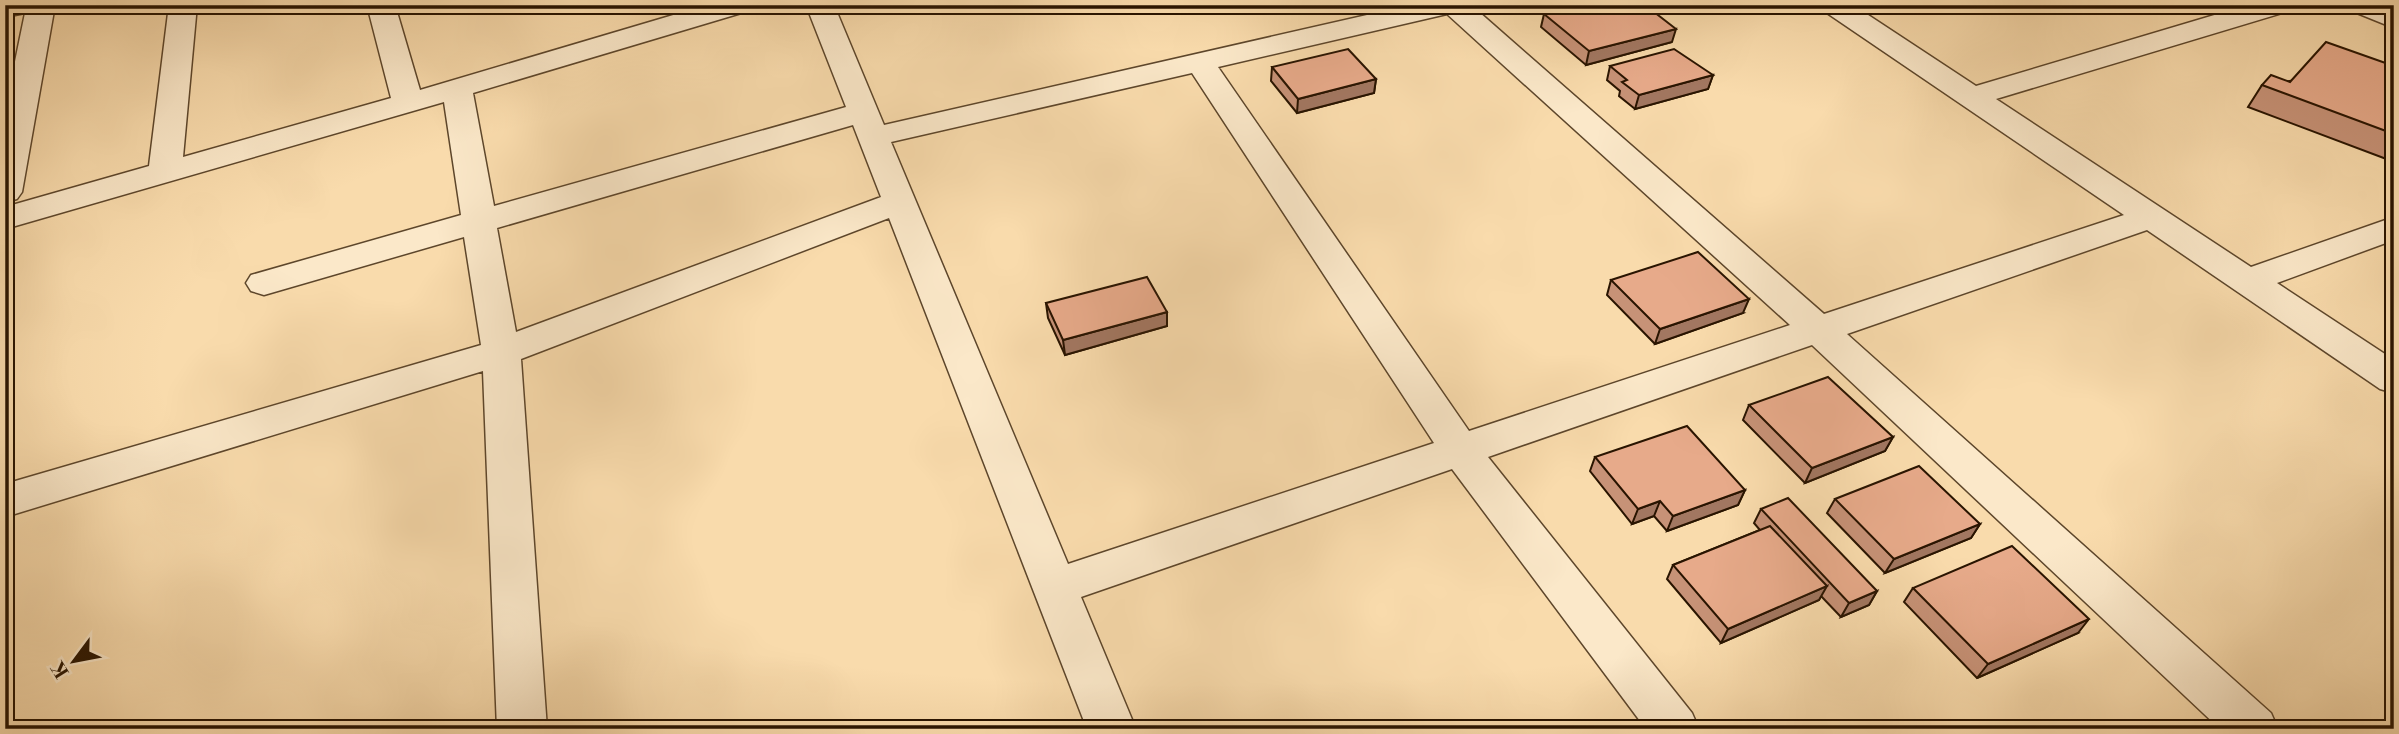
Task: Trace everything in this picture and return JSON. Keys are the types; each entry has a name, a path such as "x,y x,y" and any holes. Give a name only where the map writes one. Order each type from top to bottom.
{"street":[{"path":"5,9 24,5"},
{"path":"5,192 41,5"},
{"path":"164,173 183,5"},
{"path":"381,5 408,103"},
{"path":"5,218 457,89 738,5"},
{"path":"820,5 1112,729"},
{"path":"264,283 479,221 868,124 1199,61 1452,5 1818,329 2254,729"},
{"path":"1834,5 2394,379"},
{"path":"1971,97 2279,5"},
{"path":"2362,5 2394,20"},
{"path":"1199,61 1460,450 1675,729"},
{"path":"457,89 501,352 522,729"},
{"path":"5,501 501,352 899,202"},
{"path":"1055,587 2152,217"},
{"path":"2247,281 2394,228"}],"building":[{"path":"1578,5 1645,5 1676,29 1589,51 1544,14"},
{"path":"2326,42 2394,66 2394,134 2262,85 2271,75 2290,82"},
{"path":"1348,49 1376,79 1298,99 1272,67"},
{"path":"1674,49 1713,75 1639,95 1622,82 1627,80 1610,66"},
{"path":"1698,252 1749,299 1660,329 1611,280"},
{"path":"1147,277 1167,312 1063,340 1046,303"},
{"path":"1828,377 1893,437 1812,468 1749,405"},
{"path":"1687,426 1745,490 1673,516 1660,501 1638,509 1595,457"},
{"path":"1919,466 1980,524 1894,559 1835,499"},
{"path":"1788,498 1877,591 1849,603 1761,509"},
{"path":"1770,526 1827,586 1728,629 1673,565"},
{"path":"2012,546 2089,619 1988,664 1913,588"},
{"path":"2378,721 2388,729 2363,729"}]}
